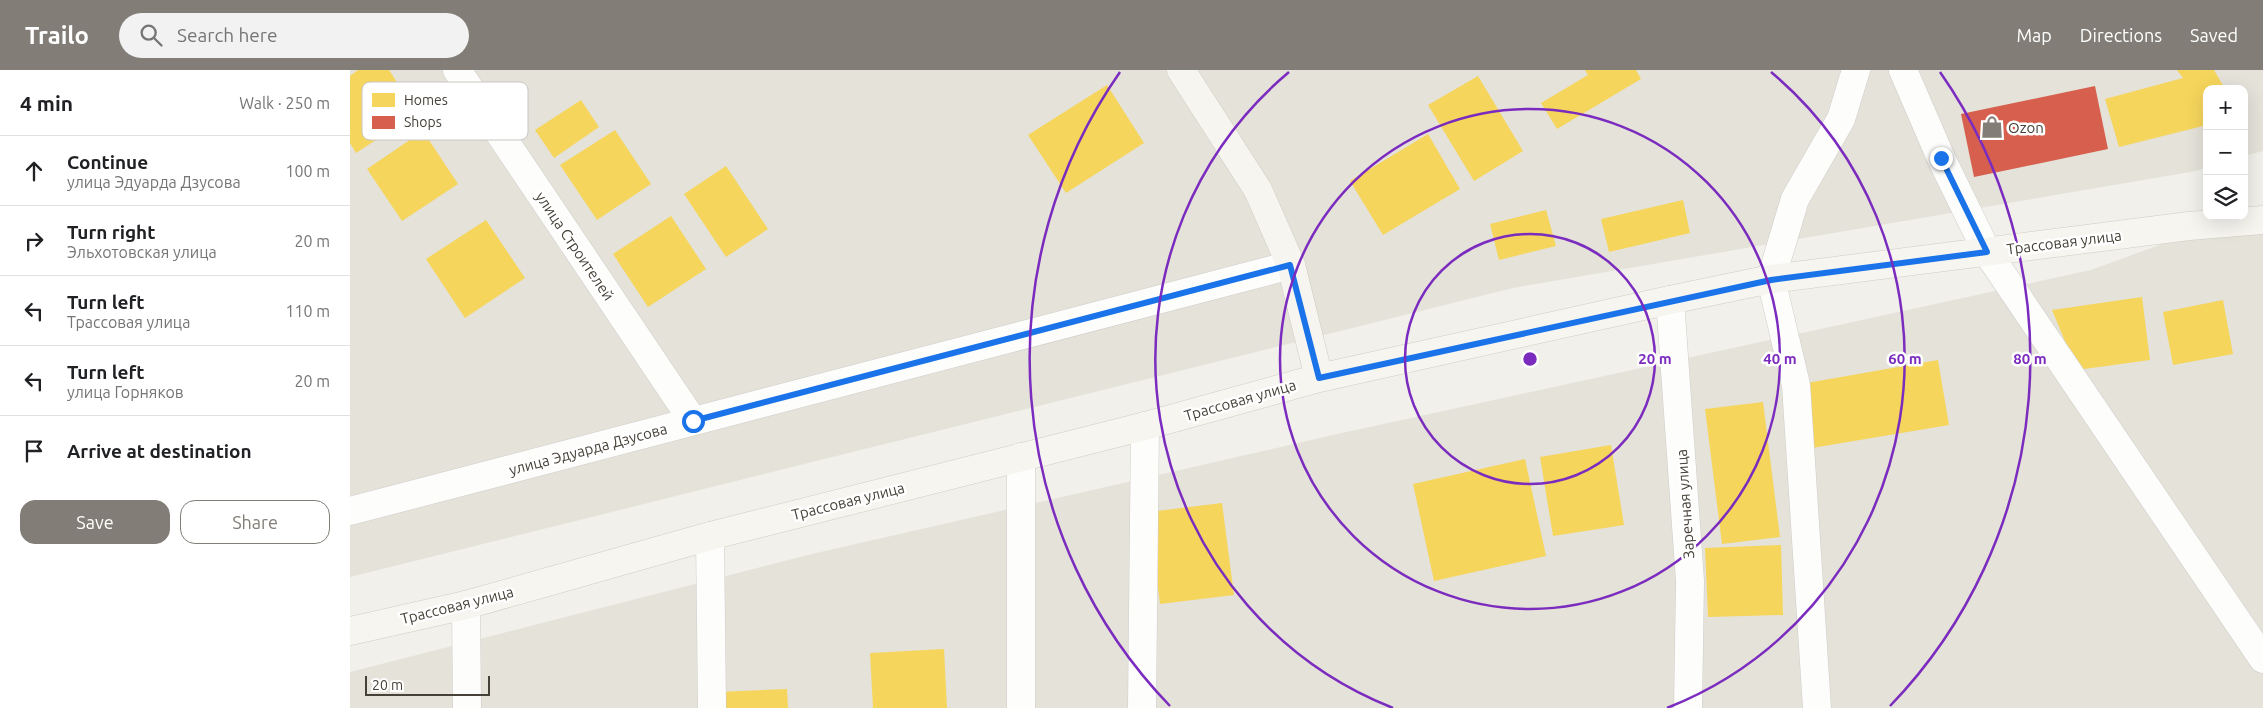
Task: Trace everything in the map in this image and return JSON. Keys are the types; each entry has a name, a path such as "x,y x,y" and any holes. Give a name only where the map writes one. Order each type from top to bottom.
{"street":[{"name":"улица Строителей","path":"457,70 465,82"},
{"path":"1181,70 1258,190 1290,265 1319,378"},
{"path":"1816,708 1796,385 1771,280 1795,199 1840,119 1856,70"},
{"path":"1903,70 1941,158 1987,252 2263,660"},
{"name":"улица Строителей","path":"504,140 693,421"},
{"name":"Трассовая улица","path":"350,631 466,605 710,536 1145,426 1319,378 1670,300 1771,280 2189,226 2263,220"},
{"name":"улица Эдуарда Дзусова","path":"350,511 1290,265"},
{"name":"Заречная улица","path":"1670,300 1690,581 1688,708"},
{"path":"1142,708 1145,426"},
{"path":"1021,457 1022,708"},
{"path":"710,536 712,708"},
{"path":"466,605 467,708"}],"shaded area":[{"path":"350,70 2263,70 2263,151 2248,155 2248,85 2203,85 2203,168 2196,171 1513,288 350,577"},
{"path":"2263,207 2263,708 350,708 350,672 812,554 1333,435 2091,270 2228,220 2248,220 2248,212"}],"building: Homes":[{"path":"358,70 389,70 397,82 362,82 362,140 376,140 356,153 350,143 350,76"},
{"path":"1585,70 1636,70 1641,79 1557,129 1541,103 1588,75"},
{"path":"2177,70 2214,70 2223,85 2203,85 2203,126 2119,147 2105,99 2183,78"},
{"path":"1478,76 1523,151 1474,181 1428,105"},
{"path":"1107,85 1144,143 1066,193 1028,135"},
{"path":"581,100 599,127 554,158 535,130"},
{"path":"615,130 651,184 597,220 560,165"},
{"path":"1428,134 1460,189 1383,235 1350,181"},
{"path":"410,140 429,140 458,184 402,221 367,169"},
{"path":"726,166 768,229 726,257 684,194"},
{"path":"1683,200 1690,233 1609,252 1601,219"},
{"path":"1546,210 1556,246 1499,260 1490,224"},
{"path":"671,216 706,269 648,307 613,254"},
{"path":"486,220 525,278 465,318 426,259"},
{"path":"2142,297 2150,360 2077,370 2052,310"},
{"path":"2223,300 2233,354 2173,365 2163,312"},
{"path":"1938,360 1949,425 1812,448 1801,384"},
{"path":"1763,402 1780,537 1722,544 1705,409"},
{"path":"1611,445 1624,525 1553,536 1540,457"},
{"path":"1525,459 1546,556 1434,581 1413,484"},
{"path":"1222,503 1234,595 1160,604 1149,512"},
{"path":"1781,545 1783,615 1708,617 1705,548"},
{"path":"944,649 947,708 873,708 870,653"},
{"path":"787,689 788,708 717,708 717,692"}],"building: Shops":[{"path":"2095,86 2108,149 1974,177 1961,114"}],"place":[{"name":"Ozon","path":"1992,127"}],"route":[{"path":"693,421 1290,265 1319,378 1670,300 1771,280 1987,252 1941,158"}]}
